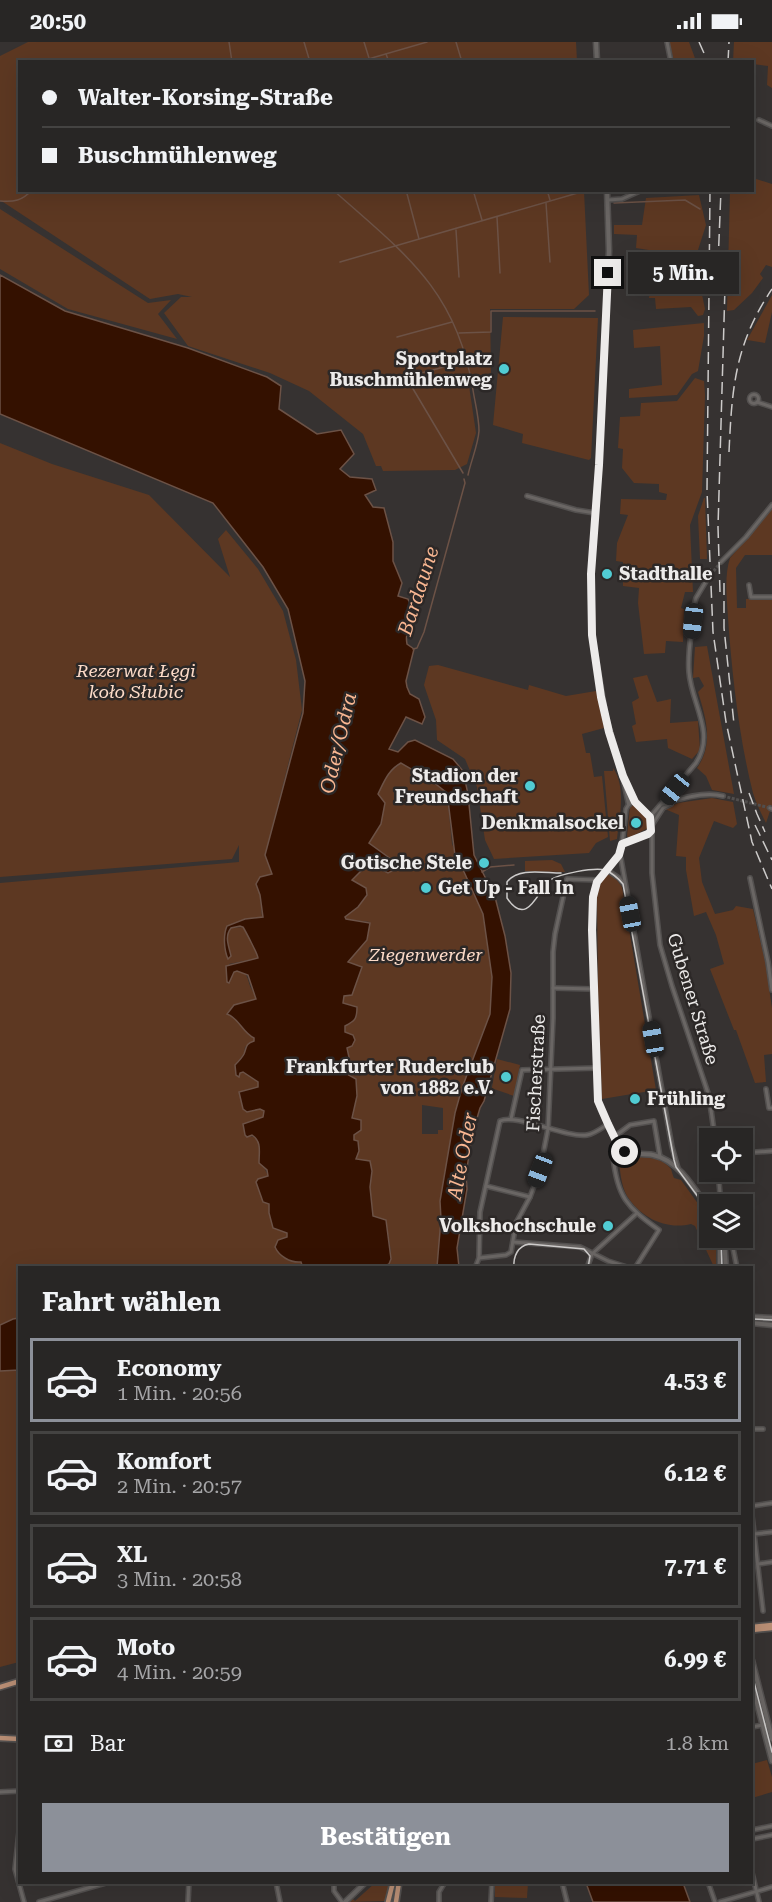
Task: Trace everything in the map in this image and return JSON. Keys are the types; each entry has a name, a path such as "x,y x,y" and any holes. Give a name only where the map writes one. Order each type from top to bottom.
{"main road":[{"path":"753,1629 772,1626"},
{"path":"0,1687 18,1682"},
{"path":"0,1737 18,1738"},
{"path":"388,1902 392,1884"},
{"path":"396,1902 399,1884"}],"street":[{"path":"596,42 597,60"},
{"path":"666,42 670,60"},
{"path":"759,120 772,126"},
{"path":"607,192 609,251 599,465 591,574 592,635 606,719 623,776 628,804 619,855 597,880 593,897 593,989 598,1101 620,1149 625,1152 660,1157 679,1169"},
{"path":"608,200 622,199 638,192"},
{"path":"757,402 772,407"},
{"path":"527,496 595,513"},
{"path":"721,562 746,537 772,505"},
{"path":"650,817 663,805 697,762 704,745 701,716 689,679 696,598 708,578"},
{"path":"749,585 750,597 772,597"},
{"path":"623,776 635,802 650,817 652,825"},
{"path":"663,805 678,800 711,795 723,796"},
{"path":"652,825 663,808 678,800"},
{"path":"628,804 635,802"},
{"name":"Gubener Straße","path":"652,825 652,873 660,945 709,1096 714,1128"},
{"path":"622,844 651,831"},
{"path":"619,855 674,1156 679,1169 699,1196"},
{"path":"605,870 619,878 625,886"},
{"path":"750,878 772,990"},
{"name":"Fischerstraße","path":"513,1242 516,1223 530,1197 540,1170 548,1129 555,934 567,879 597,880"},
{"path":"553,988 593,989"},
{"path":"511,1119 522,1070 597,1068"},
{"path":"766,1089 769,1108 772,1108"},
{"path":"477,1266 479,1258 479,1221 500,1121 511,1119 548,1129 586,1135 608,1124"},
{"path":"614,1137 630,1125 654,1121 660,1157"},
{"path":"620,1149 613,1156 622,1198 636,1214 660,1230 636,1266"},
{"path":"753,1152 772,1151"},
{"path":"486,1186 530,1197"},
{"path":"588,1266 591,1254 636,1214"},
{"path":"479,1258 506,1255 511,1252 513,1242 580,1247 591,1254 624,1266"},
{"path":"720,1266 722,1248"},
{"path":"724,1248 726,1266"},
{"path":"733,1248 737,1266"},
{"path":"753,1317 772,1318"},
{"path":"753,1323 772,1325"},
{"path":"753,1429 763,1429"},
{"path":"753,1506 772,1503"},
{"path":"753,1525 763,1611"},
{"path":"754,1534 772,1532"},
{"path":"758,1564 772,1562"},
{"path":"753,1664 768,1724 772,1761"},
{"path":"753,1688 762,1725 770,1741"},
{"path":"753,1727 768,1724"},
{"path":"0,1792 18,1791"},
{"path":"753,1830 772,1826"},
{"path":"753,1839 772,1835"},
{"path":"18,1839 15,1864 18,1877"},
{"path":"753,1878 759,1902"},
{"path":"20,1884 24,1902"},
{"path":"39,1902 102,1884"},
{"path":"188,1902 189,1884"},
{"path":"276,1884 280,1902"},
{"path":"334,1884 334,1891 344,1902 364,1884"},
{"path":"440,1902 439,1892 445,1884"},
{"path":"491,1902 492,1884"},
{"path":"562,1884 567,1902"},
{"path":"709,1884 717,1902 772,1887"}],"green space":[{"path":"28,42 576,42 577,60 18,60 18,192 584,192 589,295 574,309 490,309 491,373 468,379 476,433 467,464 455,470 383,471 381,466 376,466 363,434 309,391 270,373 188,346 164,313 181,297 192,297 178,294 150,299 0,200 0,56"},
{"path":"669,42 689,42 696,60 674,60"},
{"path":"734,42 772,42 772,88 767,85 768,66 754,64 754,60 733,60"},
{"path":"754,178 772,184 772,267 766,265 760,274 763,278 752,293 734,310 727,311 730,192 754,192"},
{"path":"699,195 706,225 698,250 698,275 705,309 703,315 698,316 691,307 656,309 655,298 649,298 655,251 636,248 637,235 614,234 614,225 642,225 646,198"},
{"path":"0,209 148,303 171,300 158,314 177,339 68,309 0,269"},
{"path":"772,295 772,312 765,343 747,340"},
{"path":"503,317 598,318 591,458 589,460 522,443 523,434 493,425"},
{"path":"704,323 698,371 692,374 677,395 629,398 629,389 662,385 660,346 634,348 633,330"},
{"path":"695,378 704,381 705,395 702,492 690,525 693,592 685,592 681,608 684,609 683,642 666,641 665,653 644,654 638,603 639,588 623,586 623,562 616,561 617,543 628,515 620,514 621,499 666,500 667,494 659,492 659,484 634,483 622,468 623,449 618,448 620,417 640,416 641,403 677,401"},
{"name":"Rezerwat Łęgi koło Słubic","path":"0,443 52,464 149,495 230,577 218,539 226,530 258,569 283,611 296,660 302,710 265,855 272,874 258,890 262,917 245,919 227,926 225,943 226,953 231,956 228,942 229,931 231,928 243,927 259,958 229,964 230,981 234,972 244,972 256,1000 234,1005 228,1014 254,1038 254,1041 245,1047 244,1054 235,1065 239,1074 243,1072 258,1082 260,1109 264,1111 263,1117 243,1124 249,1136 255,1137 260,1145 259,1156 268,1176 258,1179 269,1204 273,1228 287,1233 285,1256 289,1261 301,1262 302,1265 18,1266 18,1318 13,1319 0,1341 0,883 239,862 239,845 232,859 0,877"},
{"path":"704,498 707,559 700,559 698,516"},
{"path":"772,509 772,555 745,555 736,568 737,608 746,608 746,599 772,599 772,805 766,823 753,793 740,728 726,580 730,558"},
{"path":"707,646 734,794 712,790 706,776 697,768 705,750 707,731 698,692 704,686 699,677 693,678 695,647"},
{"name":"Stadion der Freundschaft","path":"438,665 528,690 529,685 566,696 596,691 604,728 582,734 586,753 590,753 594,777 602,776 608,837 596,843 589,853 494,859 485,840 477,787 465,759 437,740 436,720 424,685 429,666"},
{"path":"647,675 657,702 671,699 670,723 698,721 700,750 692,759 668,748 667,739 636,742 632,726 636,724 632,702 639,698 633,678"},
{"name":"Ziegenwerder","path":"401,763 432,781 447,793 452,844 483,914 492,977 490,1014 455,1113 440,1201 441,1219 437,1266 384,1266 391,1252 386,1221 373,1216 370,1187 372,1171 362,1161 356,1159 359,1151 358,1141 354,1141 353,1110 357,1096 345,1073 347,1048 345,1025 352,1022 343,1003 344,996 362,967 347,963 367,940 370,922 345,917 358,907 351,880 369,863 388,873 395,862 369,843 381,824 385,803 378,794 387,775","holes":["422,1105 443,1108 443,1130 438,1130 438,1134 422,1134"]},
{"path":"613,768 620,783 621,802 617,839 610,841 604,771 613,771"},
{"path":"712,798 733,802 737,824 733,828 714,821 699,858 702,882 715,914 733,910 736,906 753,909 765,961 772,1008 772,1054 764,1055 766,1082 755,1083 710,969 724,964 716,935 706,912 694,916 686,857 676,856 679,815 665,809 678,803"},
{"path":"634,805 647,818 648,828 629,838 627,836 630,806"},
{"path":"552,860 561,864 565,872 525,871 525,861"},
{"path":"607,873 622,887 656,1090 602,1099 597,897 601,882"},
{"name":"Frankfurter Ruderclub von 1882 e.V.","path":"497,1059 520,1065 514,1096 494,1089 491,1093"},
{"path":"624,1157 656,1159 667,1164 674,1178 681,1180 699,1205 699,1235 695,1226 691,1224 663,1224 647,1216 627,1196 621,1178 619,1159"},
{"path":"705,1248 716,1248 716,1266 714,1266"},
{"path":"18,1370 18,1662 0,1667 0,1371"},
{"path":"767,1760 772,1777 772,1792 753,1798 753,1764"},
{"path":"374,1884 390,1884 387,1901 349,1902 353,1899 355,1901"},
{"path":"495,1884 528,1884 527,1898 495,1897"}],"water":[{"path":"0,275 65,311 188,348 267,377 281,386 279,409 317,434 341,430 354,454 340,469 350,477 372,479 376,490 365,495 373,507 384,508 393,542 393,561 402,583 398,596 408,599 412,611 407,644 414,649 406,681 407,687 410,694 419,699 425,717 422,724 406,717 389,749 398,752 408,742 415,740 453,759 463,771 468,794 474,855 495,897 511,973 510,1009 472,1135 466,1175 467,1189 457,1248 459,1266 437,1266 441,1219 440,1201 455,1113 490,1014 492,977 483,914 460,863 456,863 447,793 432,781 401,763 390,773 378,794 385,803 381,824 369,843 395,862 394,870 388,873 369,863 352,880 366,888 367,895 358,907 345,917 370,923 367,940 348,962 362,967 352,995 344,996 343,1003 357,1007 355,1019 345,1026 345,1032 353,1035 355,1040 352,1046 347,1048 350,1062 345,1073 356,1079 357,1096 352,1118 361,1120 361,1130 354,1135 354,1140 358,1141 359,1151 356,1159 370,1161 373,1216 386,1220 391,1259 385,1266 298,1266 302,1265 301,1262 285,1258 275,1247 278,1240 287,1237 287,1233 273,1228 269,1204 263,1202 256,1182 268,1176 267,1170 259,1163 257,1141 252,1135 247,1137 245,1135 243,1124 263,1117 264,1111 260,1109 247,1112 243,1109 239,1092 258,1087 258,1082 243,1072 239,1077 236,1075 235,1065 254,1038 227,1014 234,1005 256,999 248,975 234,972 229,983 226,966 258,958 243,927 231,928 229,931 228,942 231,956 228,959 224,942 227,926 245,919 263,917 256,884 260,877 272,874 265,855 303,713 305,681 288,609 263,567 213,503 0,414"},
{"path":"18,1318 18,1370 0,1371 0,1325"},
{"path":"586,1884 683,1884 690,1902 593,1902"}],"waterway":[{"path":"229,42 232,60"},
{"path":"304,42 309,60"},
{"path":"364,42 369,58"},
{"name":"Bardaune","path":"365,60 427,42"},
{"path":"456,42 461,60"},
{"path":"386,54 388,60"},
{"path":"0,201 18,200 30,192"},
{"name":"Bardaune","path":"335,192 383,234 424,276 454,325 465,355 478,415 479,431 468,475"},
{"path":"407,192 419,239"},
{"path":"474,192 482,220"},
{"path":"548,192 550,200"},
{"path":"340,262 581,192"},
{"path":"614,203 685,200 700,209"},
{"path":"546,203 550,262"},
{"path":"497,217 500,273"},
{"path":"456,230 459,277"},
{"path":"459,333 491,332 491,311 595,311"},
{"path":"397,337 452,322"},
{"path":"463,473 406,377 467,361"},
{"name":"Bardaune","path":"413,649 417,648 424,632 465,483 464,479"},
{"path":"482,872 490,867 514,865"}],"tunnel":[{"path":"708,578 721,562"},
{"path":"723,796 770,808"}],"tram line":[{"path":"561,873 518,874 507,882 507,898 521,910 527,908 550,880 585,870 605,870 623,884 674,1160 676,1167 699,1198"},
{"path":"514,1266 517,1252 529,1244 584,1249 590,1256 588,1266"},
{"path":"721,1248 722,1266"},
{"path":"753,1319 772,1320"},
{"path":"753,1678 772,1752"}],"railway":[{"path":"699,42 707,60"},
{"path":"728,60 729,42"},
{"path":"710,192 707,491 713,632 726,722 752,842 772,889"},
{"path":"718,264 721,192"},
{"path":"720,592 718,527 726,253"},
{"path":"729,452 734,386 743,348 750,329 772,289"},
{"path":"724,583 724,628 734,724"},
{"path":"749,793 765,832"},
{"path":"755,825 772,860"}],"place":[{"name":"Sportplatz Buschmühlenweg","path":"504,369"},
{"name":"Stadthalle","path":"607,574"},
{"name":"Stadion der Freundschaft","path":"530,786"},
{"name":"Denkmalsockel","path":"636,823"},
{"name":"Gotische Stele","path":"484,863"},
{"name":"Get Up - Fall In","path":"426,888"},
{"name":"Frankfurter Ruderclub von 1882 e.V.","path":"506,1077"},
{"name":"Frühling","path":"635,1099"},
{"name":"Volkshochschule","path":"608,1226"}],"route":[{"path":"608,273 599,465 591,574 592,635 601,697 623,776 635,802 650,817 652,825 648,834 622,844 619,855 597,882 593,897 593,989 598,1101 620,1149 625,1152"}],"water label":[{"name":"Oder/Odra","path":"338,743"},
{"name":"Alte Oder","path":"462,1156"}]}
